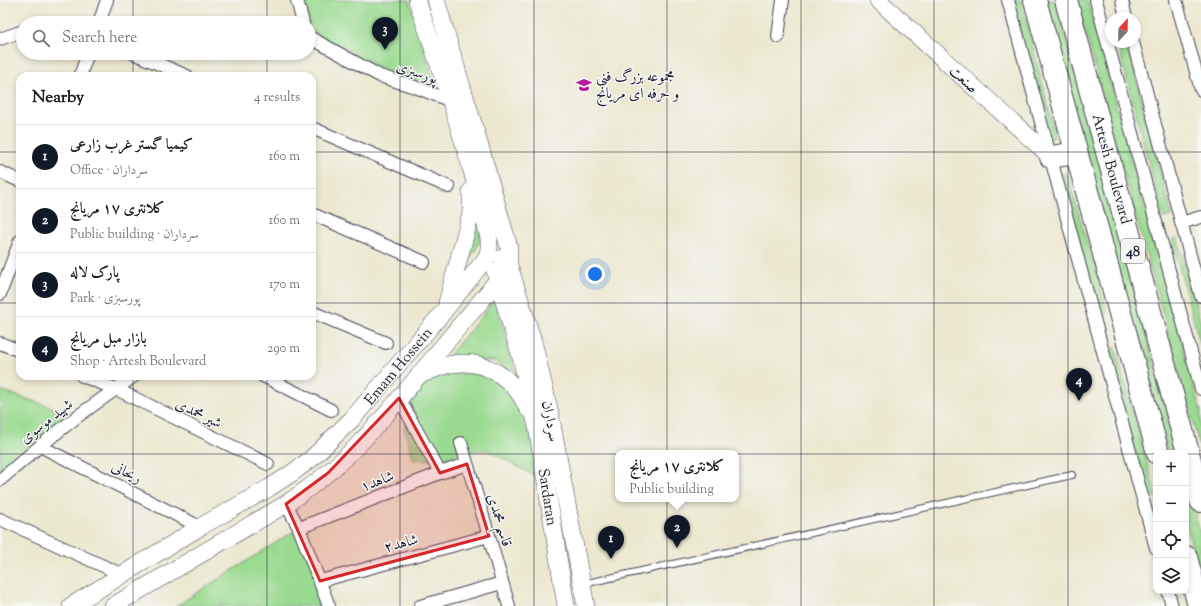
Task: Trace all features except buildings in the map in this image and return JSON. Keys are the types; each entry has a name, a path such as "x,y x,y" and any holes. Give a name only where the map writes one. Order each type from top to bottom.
{"highway":[{"name":"Artesh Boulevard","path":"1035,0 1157,450"},
{"name":"Artesh Boulevard","path":"1066,0 1201,501"},
{"path":"1051,157 1076,153"},
{"path":"1186,558 1199,606"}],"main road":[{"path":"417,0 451,101 472,170 489,238 489,250 508,262 509,247 436,0"},
{"name":"صنعت","path":"878,0 1051,157"},
{"path":"444,311 471,213 472,170"},
{"name":"Emam Hossein","path":"71,606 123,576 200,527 286,477 311,459 352,419 444,311 482,264 489,250"},
{"name":"Sardaran","path":"489,250 522,361 537,427 566,606"},
{"name":"Emam Hossein","path":"114,606 286,504 306,491 351,452 419,375 498,279 508,262"},
{"name":"سرداران","path":"508,262 533,341 549,408 586,606"},
{"path":"419,375 451,364 464,363 480,366 496,372 510,382 522,396 537,427"}],"street":[{"path":"101,16 107,0"},
{"path":"297,0 301,16"},
{"path":"778,37 783,0"},
{"path":"1008,0 1153,537"},
{"path":"1096,0 1201,389"},
{"path":"1122,0 1125,12"},
{"path":"1176,0 1201,90"},
{"path":"0,39 16,33"},
{"name":"پورسبزی","path":"316,41 380,76 415,87 451,101"},
{"path":"1135,48 1201,296"},
{"path":"81,72 86,60"},
{"path":"149,60 178,72"},
{"path":"316,130 449,187"},
{"path":"0,172 16,180"},
{"path":"316,216 424,262"},
{"path":"1181,224 1201,217"},
{"path":"0,294 15,267"},
{"path":"316,314 386,343"},
{"path":"0,343 16,349"},
{"name":"شیر محمدی","path":"92,380 116,389 268,464"},
{"name":"شهید موسوی","path":"0,480 78,416 128,380"},
{"path":"271,380 331,410"},
{"path":"399,398 440,473"},
{"name":"قاسم محمدی","path":"461,443 509,606"},
{"name":"ریحانی","path":"40,446 200,527"},
{"name":"شاهد۱","path":"299,528 466,464"},
{"path":"286,504 299,528 330,606"},
{"path":"0,519 123,576"},
{"name":"شاهد۲","path":"320,581 489,536"},
{"path":"420,606 502,583"},
{"path":"1169,594 1172,606"}],"lane":[{"path":"582,585 1072,475"}],"highlighted area":[{"path":"399,398 440,473 467,464 489,536 320,581 286,504 328,473"}],"green space":[{"path":"305,0 409,0 435,86 380,69 316,33 316,16 308,16"},
{"path":"1012,0 1021,0 1056,137 1048,138"},
{"path":"1044,0 1056,0 1177,450 1167,450"},
{"path":"1077,0 1087,0 1201,412 1201,451 1108,116"},
{"path":"1119,48 1128,48 1172,216 1163,218"},
{"path":"1067,173 1108,314 1101,318 1060,175"},
{"path":"476,210 481,240 459,277"},
{"path":"1177,238 1201,324 1201,347 1172,241"},
{"path":"495,300 518,380 495,361 446,359"},
{"path":"1115,347 1153,485 1153,497 1148,499 1109,351"},
{"path":"451,373 480,374 499,381 516,399 537,436 535,476 487,450 461,452 443,459 414,460 404,428 419,383"},
{"path":"0,390 78,416 0,480"},
{"path":"1189,493 1201,537 1201,582 1189,534"},
{"path":"299,528 329,606 176,606"}],"place":[{"name":"پارک لاله","path":"385,50"},
{"name":"مجموعه بزرگ فنی و حرفه ای مریانج","path":"584,85"},
{"name":"بازار مبل مریانج","path":"1079,401"},
{"name":"کلانتری ۱۷ مریانج","path":"677,548"},
{"name":"کیمیا گستر غرب زارعی","path":"611,559"}]}
